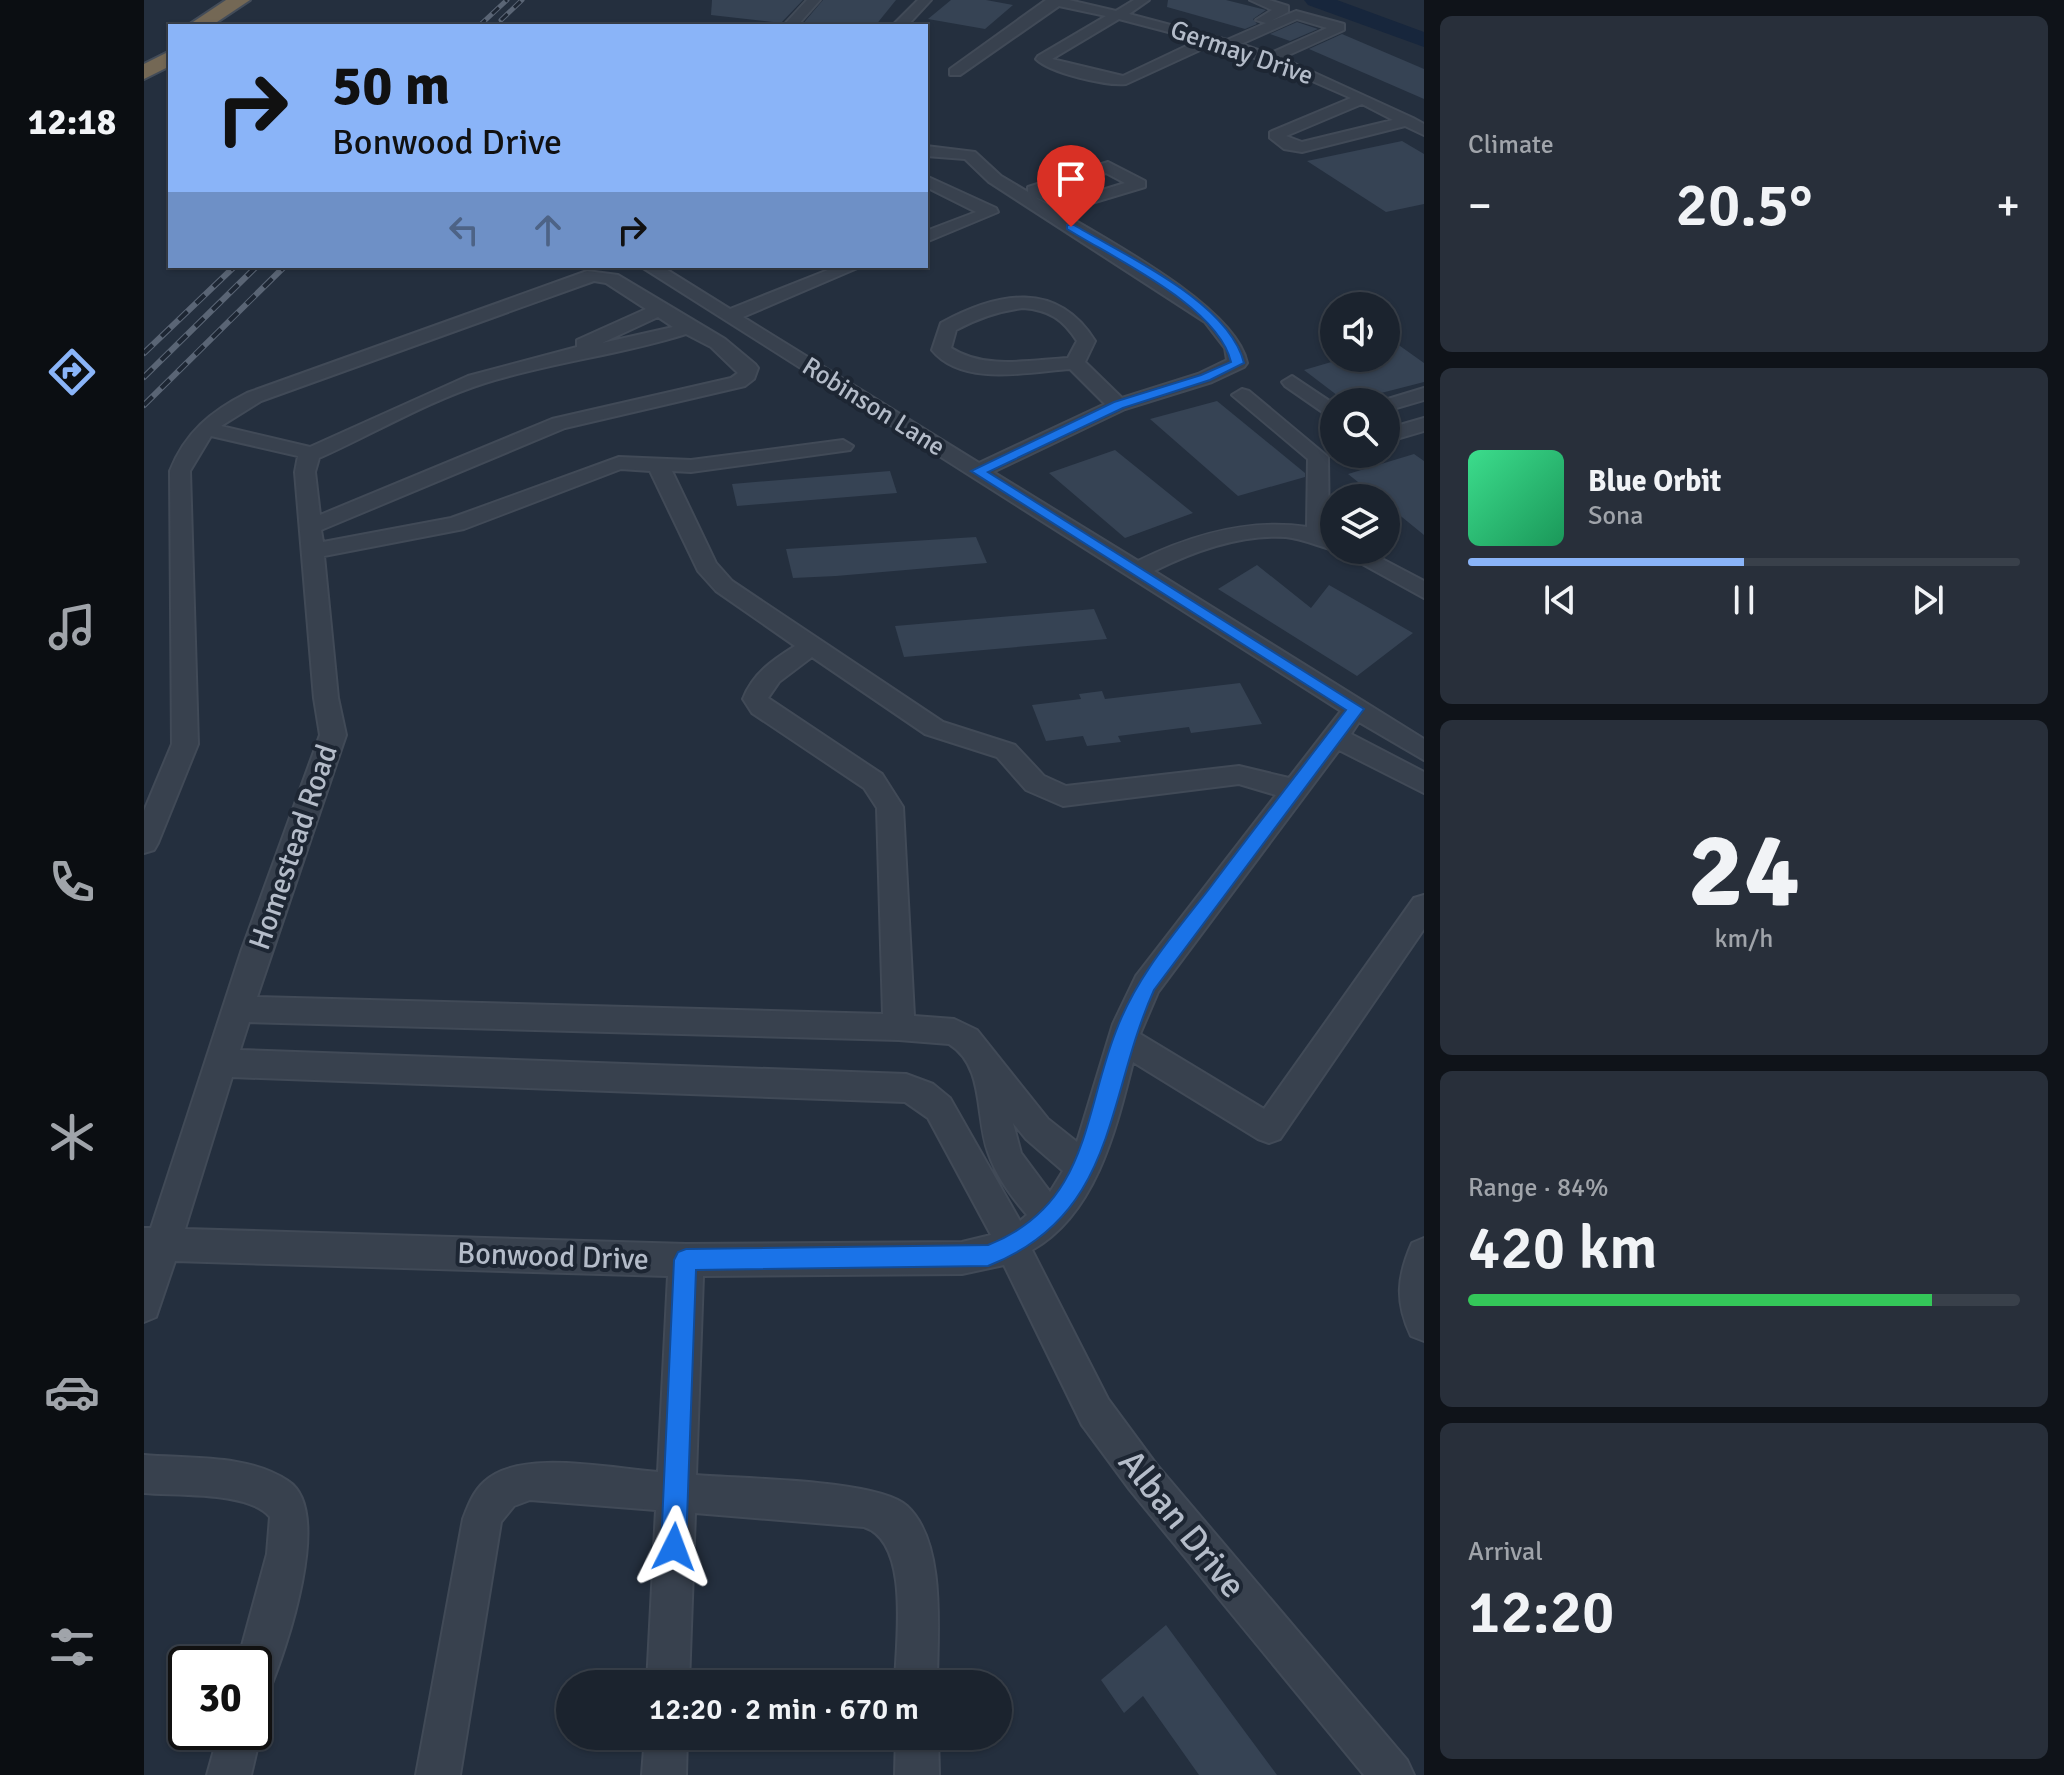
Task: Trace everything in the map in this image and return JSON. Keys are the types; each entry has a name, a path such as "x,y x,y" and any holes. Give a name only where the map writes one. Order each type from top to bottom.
{"highway":[{"path":"200,24 240,0"},
{"path":"224,24 264,0"},
{"path":"144,57 168,43"},
{"path":"144,73 168,58"}],"street":[{"path":"792,24 814,0"},
{"path":"901,24 925,0"},
{"path":"955,72 1056,0"},
{"name":"Germay Drive","path":"1056,0 1225,41 1341,88 1356,102"},
{"path":"1225,41 1283,9 1256,0"},
{"path":"1269,59 1339,27 1296,15 1225,41 1126,80 1114,81 1050,64 1043,59 1139,2 1225,41 1230,55 1238,61 1323,94 1356,102 1424,130"},
{"path":"1323,94 1341,88"},
{"path":"1356,102 1275,135 1278,141 1302,147 1405,122"},
{"path":"928,151 970,155 995,179 1177,293 1211,318 1234,347 1237,363 1205,378 1118,405 978,471"},
{"path":"1044,211 1065,206 1139,184 1108,167 1034,190 1065,206"},
{"path":"928,182 990,212 928,236"},
{"name":"Robinson Lane","path":"660,268 729,316 1424,751"},
{"path":"729,316 848,268"},
{"path":"144,843 185,744 180,471 193,444 229,409 254,397 583,277 612,279 658,310 739,356 748,368 747,375 717,387 559,423 311,539"},
{"path":"1075,363 1086,341 1080,329 1067,316 1027,303 999,303 973,312 948,327 941,350 963,364 1002,368 1075,363 1118,405"},
{"path":"562,355 658,310"},
{"path":"206,429 311,453 475,380 562,355 642,342 688,328"},
{"path":"1292,382 1320,403"},
{"path":"1400,401 1424,394"},
{"path":"1242,395 1320,451"},
{"path":"1400,431 1424,424"},
{"path":"1400,435 1424,445"},
{"path":"311,539 456,524 619,463 691,466 843,446"},
{"name":"Homestead Road","path":"144,1305 154,1244 222,1063 333,735 326,698 305,472 311,453"},
{"path":"658,465 706,566 724,586 934,728 1006,751 1035,783 1048,792 1063,796 1239,775 1273,782 1293,792"},
{"path":"1136,571 1212,537 1271,532 1320,538"},
{"path":"1374,564 1424,591"},
{"path":"810,647 757,688 755,699 761,707 873,781 884,793 890,807 899,1027"},
{"name":"Bonwood Drive","path":"154,1244 686,1260 962,1258 988,1256 1012,1246 1050,1217 1083,1167 1097,1139 1125,1032 1146,985 1356,709"},
{"path":"1335,737 1424,783"},
{"path":"1125,1041 1269,1129 1424,906"},
{"path":"238,1009 899,1027 954,1032 978,1050 1037,1129 1083,1167"},
{"path":"978,1050 996,1097 1003,1151 1021,1181 1050,1217"},
{"name":"Alban Drive","path":"222,1063 906,1088 922,1094 939,1108 1002,1218 1012,1246 1095,1412 1143,1477 1392,1775"},
{"path":"1424,1254 1415,1273 1418,1315 1424,1324"},
{"path":"669,1670 686,1260"},
{"path":"144,1474 234,1482 272,1492 283,1501 290,1521 286,1551 262,1646"},
{"path":"438,1775 482,1519 490,1501 507,1485 530,1481 864,1508 892,1518 906,1536 914,1569 916,1670"},
{"path":"229,1775 235,1750"},
{"path":"664,1775 665,1750"},
{"path":"917,1750 917,1775"}],"building":[{"path":"712,0 803,0 781,23 711,15"},
{"path":"823,0 896,0 877,24 803,24"},
{"path":"951,0 986,0 1013,5 985,29 928,19"},
{"path":"1168,0 1226,0 1266,10 1253,19 1257,24 1245,29 1167,7"},
{"path":"1297,22 1318,29 1290,41 1270,34"},
{"path":"1342,34 1424,69 1424,99 1309,49"},
{"path":"1402,141 1424,154 1424,204 1386,212 1307,161"},
{"path":"1400,346 1424,363 1424,382 1400,388 1328,388 1304,370 1320,365 1320,372 1400,372"},
{"path":"1217,401 1305,473 1305,477 1238,496 1150,419"},
{"path":"1115,450 1193,513 1125,538 1049,473"},
{"path":"1414,454 1424,461 1424,535 1400,515 1400,484 1360,484 1348,474 1368,468 1400,468 1400,458"},
{"path":"890,471 897,493 737,506 732,484"},
{"path":"976,537 987,563 836,576 793,578 786,549"},
{"path":"1257,565 1311,608 1329,585 1413,633 1357,676 1218,589"},
{"path":"1094,609 1107,639 904,657 895,626"},
{"path":"1240,683 1262,724 1191,733 1189,727 1118,736 1121,742 1087,746 1083,736 1046,741 1032,705 1081,699 1079,694 1102,691 1105,699"},
{"path":"1166,1625 1277,1775 1199,1775 1143,1696 1124,1713 1101,1680"}],"waterway":[{"path":"1316,0 1424,40"}],"railway":[{"path":"481,24 507,0"},
{"path":"501,20 522,0"},
{"path":"144,353 233,268"},
{"path":"144,377 255,268"},
{"path":"144,405 283,268"}],"route":[{"path":"674,1547 686,1260 988,1256 1012,1246 1050,1217 1073,1187 1097,1139 1125,1032 1146,985 1356,709 978,471 1118,405 1205,378 1237,363 1234,347 1211,318 1177,293 1071,227"}]}
